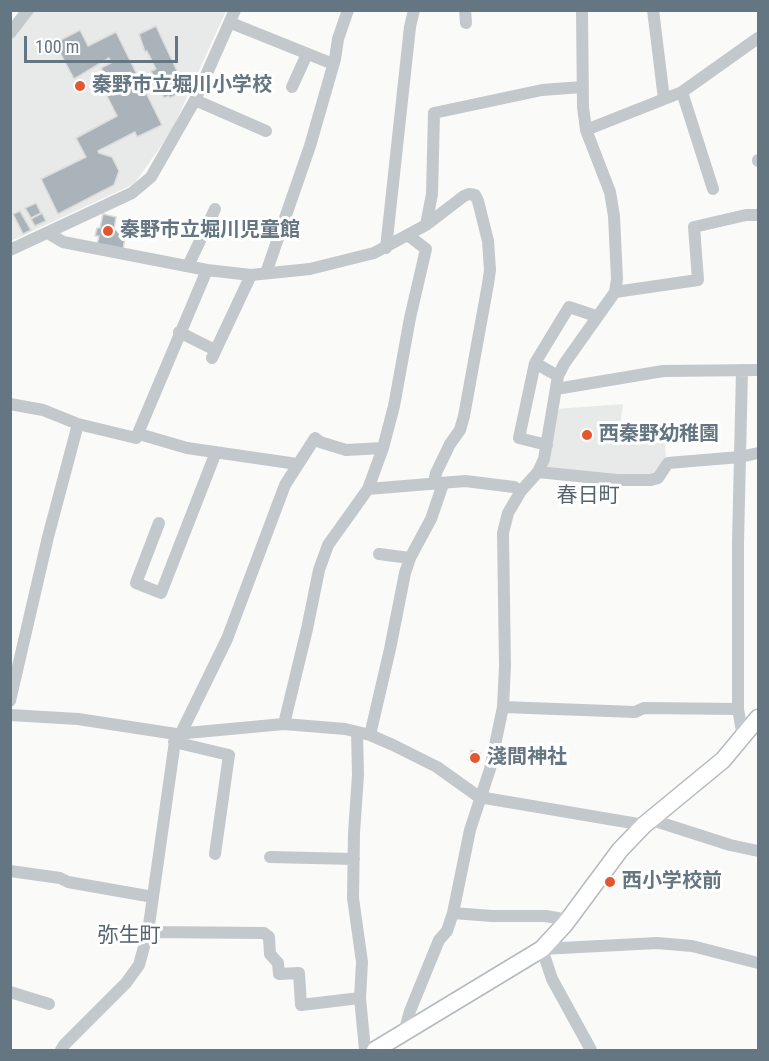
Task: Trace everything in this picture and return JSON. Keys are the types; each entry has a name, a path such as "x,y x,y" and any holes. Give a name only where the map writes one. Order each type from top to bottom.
{"street":[{"path":"10,33 28,10"},
{"path":"10,250 132,193 144,184 162,161 195,100 236,10"},
{"path":"266,273 310,146 338,39 348,10"},
{"path":"386,248 408,38 414,10"},
{"path":"404,1033 422,981 439,940 447,931 453,913 470,830 490,769 503,707 505,666 503,532 508,513 521,491 538,472 547,445 557,383 574,348 615,292 617,279 610,192 586,129 582,87 582,10"},
{"path":"653,10 664,99"},
{"path":"231,23 333,64"},
{"path":"586,129 682,92 758,42"},
{"path":"292,87 306,54"},
{"path":"426,225 432,194 434,113 542,90 582,87"},
{"path":"682,92 713,189"},
{"path":"195,100 266,131"},
{"path":"48,233 63,242 207,270 251,275 332,264 374,253 409,236 464,196 475,195 486,230 490,270 464,416 460,430 450,444 436,473 439,483 427,530 410,558 405,573 370,735"},
{"path":"188,266 215,209"},
{"path":"615,292 698,280 694,227 746,215 759,215"},
{"path":"284,724 319,570 328,544 368,489 383,448 394,406 410,318 426,249 409,236"},
{"path":"12,408 43,410 78,423 136,438 207,270"},
{"path":"179,332 214,354 251,275"},
{"path":"547,445 519,438 535,363 569,307 596,316"},
{"path":"535,363 557,383 663,371 759,370"},
{"path":"742,370 738,543 738,709 743,737"},
{"path":"10,701 48,537 78,423"},
{"path":"139,434 187,448 297,464"},
{"path":"61,1050 126,983 139,965 148,932 178,737 227,639 276,506 297,464 315,438 320,442 346,450 383,448"},
{"path":"159,523 136,583 161,593 216,452"},
{"path":"538,472 617,480 651,480 658,478 668,463 740,457 759,453"},
{"path":"368,489 465,481 514,487 521,491"},
{"path":"379,554 410,558"},
{"path":"503,707 635,712 644,708 738,709"},
{"path":"10,715 78,719 178,737 229,755 215,854"},
{"path":"375,1050 542,949 565,924 620,850 648,822 723,759 759,718"},
{"path":"178,737 284,724 345,729 370,735 437,767 479,797 542,809 648,822 730,845 759,850"},
{"path":"357,732 358,775 353,898 362,962 360,998 365,1050"},
{"path":"270,857 354,859"},
{"path":"10,871 60,878 68,882 153,897"},
{"path":"453,913 545,916 558,918 565,924"},
{"path":"148,932 264,933 269,936 270,954 278,963 279,974 299,973 302,1005 360,998"},
{"path":"542,949 657,943 692,946 759,963"},
{"path":"542,949 552,979 591,1050"},
{"path":"10,992 49,1004"}],"shaded area":[{"name":"秦野市立堀川小学校","path":"34,11 226,11 171,132 134,184 11,241 10,41"},
{"name":"西秦野幼稚園","path":"623,404 621,442 665,442 666,461 650,478 546,467 556,409"}],"building":[{"path":"156,26 178,73 185,80 183,84 186,90 170,98 169,96 164,98 151,71 156,69 147,51 145,52 139,34"},
{"path":"80,30 88,46 116,32 162,125 137,137 135,132 98,151 112,157 119,171 114,185 58,214 41,179 86,157 76,138 117,116 101,84 108,80 101,68 111,63 109,58 74,79 55,43"},
{"path":"36,203 41,213 31,218 25,208"},
{"path":"20,211 31,230 23,234 13,214"},
{"path":"42,213 46,221 35,226 31,219"},
{"name":"秦野市立堀川児童館","path":"103,214 116,217 114,230 126,233 123,249 97,244 99,236 95,236 97,228 100,228"},
{"name":"淺間神社","path":"471,750 480,753 480,761 468,760"}],"place":[{"name":"秦野市立堀川小学校","path":"80,86"},
{"name":"秦野市立堀川児童館","path":"108,231"},
{"name":"西秦野幼稚園","path":"587,435"},
{"name":"淺間神社","path":"475,758"},
{"name":"西小学校前","path":"610,882"}],"district":[{"name":"春日町","path":"588,497"},
{"name":"弥生町","path":"129,937"}]}
